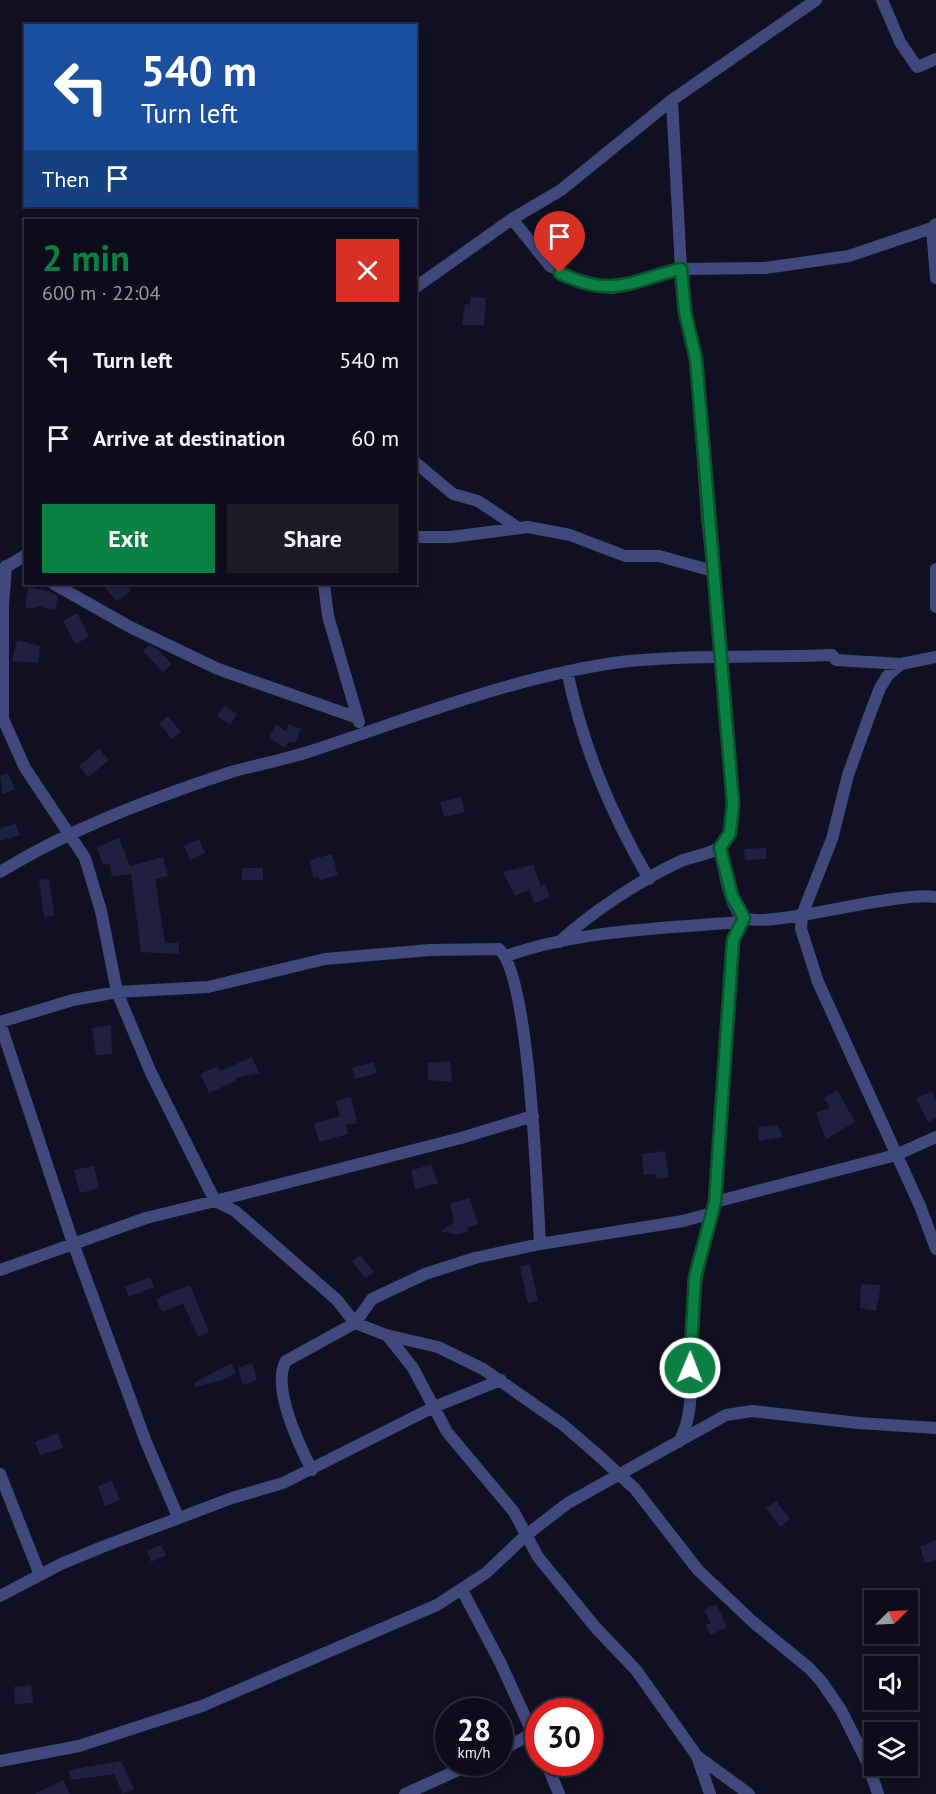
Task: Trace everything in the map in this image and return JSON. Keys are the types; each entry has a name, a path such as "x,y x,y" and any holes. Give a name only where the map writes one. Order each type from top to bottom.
{"street":[{"path":"417,286 512,219 561,190 672,100 816,0"},
{"path":"882,0 900,42 917,67 936,59"},
{"path":"559,942 579,924 649,879 681,861 720,848 730,833 733,819 722,656 696,359 685,312 681,269 672,100"},
{"path":"512,219 550,266 582,283 620,287 681,269 765,268 825,261 868,251 934,226 936,278"},
{"path":"417,464 453,494 478,501 517,527"},
{"path":"417,537 452,537 517,527 570,535 625,556 659,556 713,571"},
{"path":"15,564 3,605 3,719 25,768 85,858 92,879 117,993 151,1073 215,1201 235,1211 286,1254 337,1300 355,1323 386,1335 438,1347 501,1380 562,1424 634,1489 704,1577 821,1681 841,1710 868,1764 878,1794"},
{"path":"936,568 936,607"},
{"path":"56,585 130,627 218,669 358,718"},
{"path":"324,585 328,616 361,734"},
{"path":"0,872 70,834 126,810 230,773 303,754 529,680 567,671 630,661 722,656 832,655 836,660 901,664 936,657"},
{"path":"901,664 888,675 876,696 848,775 832,839 802,915 801,929 818,982 936,1249"},
{"path":"567,671 580,722 610,809 649,879"},
{"path":"678,1443 690,1418 691,1339 695,1277 714,1207 733,940 742,920 732,896 720,848"},
{"path":"506,956 539,945 671,926 777,919 884,899 936,897"},
{"path":"178,1517 146,1442 73,1243 0,1023 73,1000 117,993 208,987 325,959 479,948 499,949 506,956 518,1000 533,1116 540,1244"},
{"path":"0,1270 146,1218 461,1138 533,1116"},
{"path":"312,1470 288,1412 281,1385 281,1369 286,1361 355,1323 372,1299 393,1286 475,1258 540,1244 683,1221 714,1207 896,1155 936,1137"},
{"path":"386,1335 413,1368 459,1447 514,1512 538,1557 580,1609 636,1670 697,1756 710,1794"},
{"path":"0,1596 40,1575 178,1517 283,1483 434,1407 501,1380"},
{"path":"0,1761 79,1746 202,1706 415,1615 462,1590 486,1573 525,1536 568,1503 716,1420 738,1412 936,1428"},
{"path":"0,1474 40,1575"},
{"path":"462,1590 525,1717"},
{"path":"697,1756 749,1794"},
{"path":"405,1794 425,1790 450,1776"},
{"path":"552,1776 559,1794"}],"building":[{"path":"470,297 486,298 484,325 462,325 465,304 470,305"},
{"path":"104,585 127,585 131,591 116,601"},
{"path":"28,587 49,591 58,596 55,610 36,606 36,609 25,607"},
{"path":"77,613 89,637 75,644 63,621"},
{"path":"17,640 40,646 38,663 12,661"},
{"path":"149,645 157,649 172,664 163,672 143,651"},
{"path":"224,706 237,714 230,725 217,716"},
{"path":"168,716 181,732 172,739 159,723"},
{"path":"289,724 301,729 295,743 289,741 285,748 269,738 276,725 286,731"},
{"path":"99,749 109,760 88,777 79,766"},
{"path":"8,773 15,789 3,794 0,776"},
{"path":"461,797 465,812 444,817 440,802"},
{"path":"15,823 20,835 0,841 0,829"},
{"path":"119,838 130,866 163,857 168,876 155,879 165,943 179,943 179,954 141,952 131,874 112,877 109,863 103,865 97,847"},
{"path":"199,839 205,853 190,860 184,846"},
{"path":"766,848 766,859 745,860 744,849"},
{"path":"332,854 338,875 320,880 319,877 313,878 310,860"},
{"path":"533,865 541,886 545,884 550,897 534,903 529,890 515,896 503,872"},
{"path":"242,868 263,868 263,880 242,880"},
{"path":"49,879 54,915 44,917 39,880"},
{"path":"111,1025 112,1054 96,1055 92,1028"},
{"path":"252,1057 259,1073 236,1078 236,1081 209,1093 200,1074 218,1066 220,1071"},
{"path":"450,1061 452,1082 428,1080 428,1063"},
{"path":"374,1062 377,1073 355,1079 352,1068"},
{"path":"837,1090 855,1122 826,1139 816,1113 830,1108 824,1098"},
{"path":"932,1091 936,1100 936,1118 928,1122 916,1098"},
{"path":"351,1097 357,1123 346,1125 348,1134 319,1142 314,1123 340,1116 336,1101"},
{"path":"777,1125 783,1137 759,1141 758,1127"},
{"path":"665,1151 669,1177 656,1179 655,1174 644,1175 642,1154"},
{"path":"431,1164 438,1183 415,1189 411,1171"},
{"path":"94,1166 99,1188 80,1193 74,1170"},
{"path":"470,1198 478,1224 467,1228 468,1232 457,1235 441,1231 454,1222 450,1203"},
{"path":"360,1255 374,1272 365,1278 352,1261"},
{"path":"530,1264 538,1301 528,1303 520,1267"},
{"path":"150,1277 154,1287 129,1297 125,1287"},
{"path":"861,1284 881,1285 876,1311 860,1308"},
{"path":"190,1285 209,1332 198,1337 183,1303 162,1312 156,1299"},
{"path":"231,1363 236,1373 222,1380 196,1387 194,1383"},
{"path":"252,1363 257,1380 243,1385 238,1368"},
{"path":"58,1433 63,1448 40,1455 35,1442"},
{"path":"112,1481 120,1500 105,1506 98,1486"},
{"path":"776,1501 790,1519 780,1527 766,1508"},
{"path":"936,1540 936,1560 925,1563 920,1547"},
{"path":"161,1545 166,1555 151,1562 147,1551"},
{"path":"716,1604 727,1627 710,1635 706,1625 711,1623 704,1610"},
{"path":"31,1685 33,1703 15,1704 14,1687"},
{"path":"121,1761 134,1789 123,1794 114,1774 71,1780 69,1770"},
{"path":"63,1780 70,1794 35,1794"}],"route":[{"path":"560,273 582,283 612,288 627,286 681,269 685,312 696,359 707,517 717,598 733,803 730,833 720,848 732,896 744,918 735,931 733,940 715,1202 695,1277 690,1368"}]}
